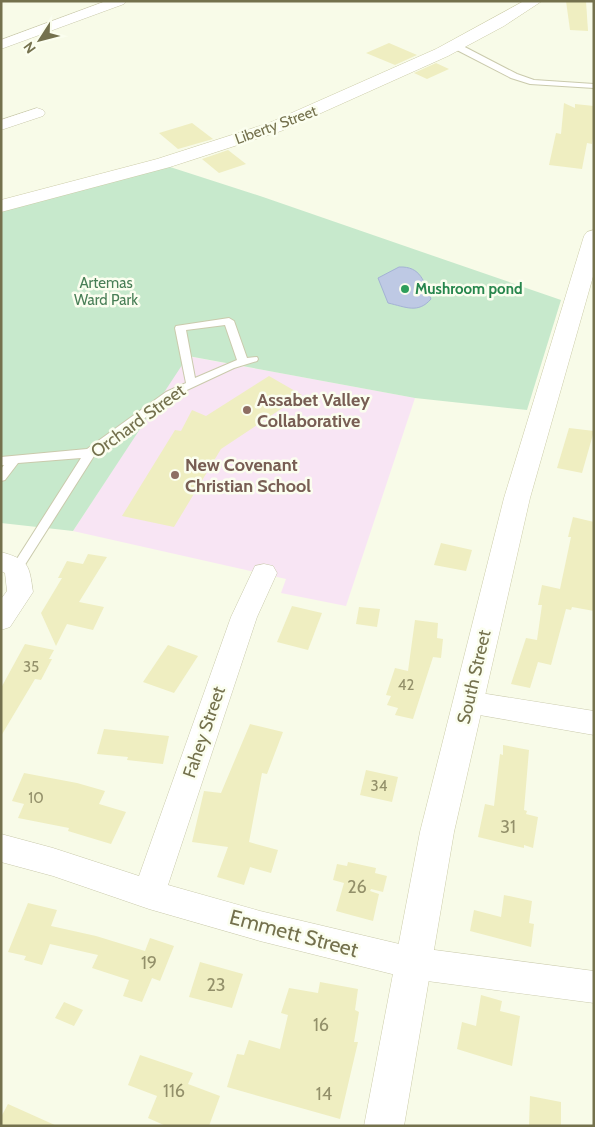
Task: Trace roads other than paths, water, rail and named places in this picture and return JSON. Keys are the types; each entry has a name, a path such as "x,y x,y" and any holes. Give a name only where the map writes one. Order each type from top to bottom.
{"main road":[{"name":"Liberty Street","path":"1,206 175,159 258,133 325,106 456,46 535,1"},
{"name":"South Street","path":"384,1126 437,832 517,498 594,238"}],"street":[{"path":"1,45 119,1"},
{"path":"1,125 37,113"},
{"name":"Orchard Street","path":"1,620 20,592 9,564"},
{"name":"Fahey Street","path":"149,894 244,617 264,573"},
{"path":"468,702 594,722"},
{"name":"Emmett Street","path":"1,848 83,871 149,894 260,926 412,963 594,987"}],"lane":[{"path":"456,46 514,76 532,82 594,86"},
{"name":"Orchard Street","path":"9,564 90,453 170,394 191,383 248,361 229,321 180,328 191,383"},
{"path":"1,461 90,453"},
{"path":"1,477 15,460"}],"water":[{"name":"Mushroom pond","path":"399,267 412,269 421,276 431,299 426,304 421,307 411,308 388,303 378,278"}],"place":[{"name":"Mushroom pond","path":"405,289"},
{"name":"Assabet Valley Collaborative","path":"247,410"},
{"name":"New Covenant Christian School","path":"175,475"}],"park label":[{"name":"Artemas Ward Park","path":"106,292"}]}
